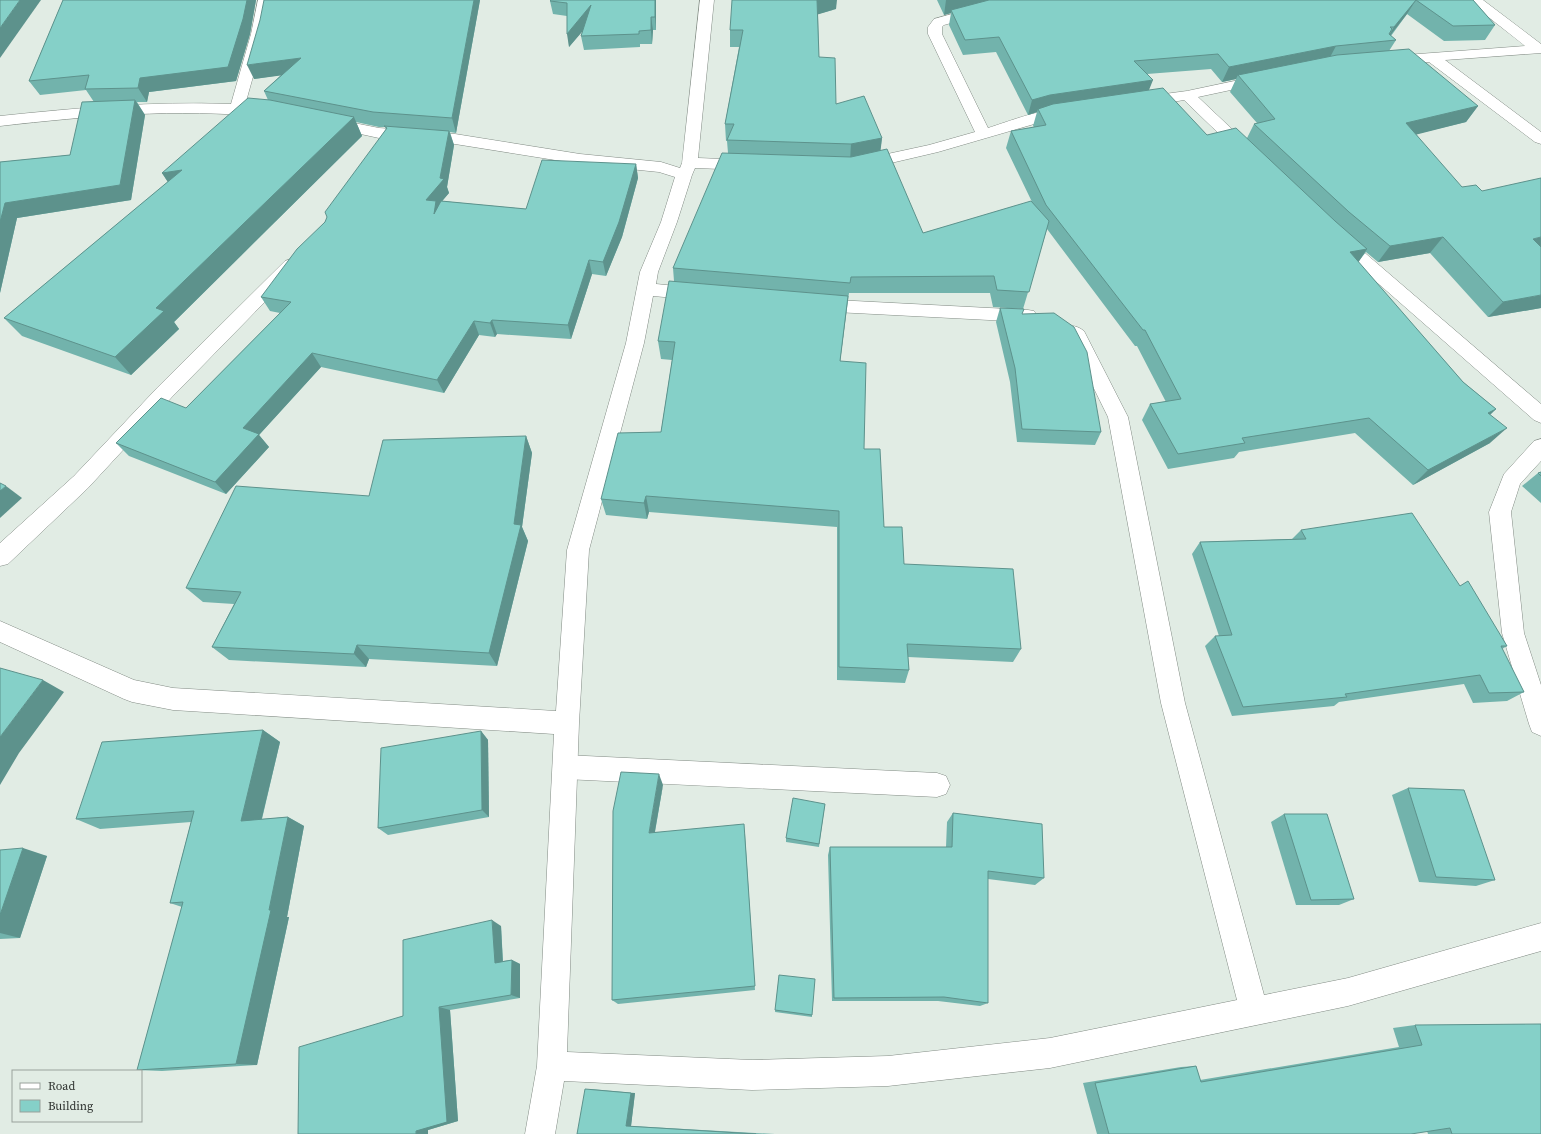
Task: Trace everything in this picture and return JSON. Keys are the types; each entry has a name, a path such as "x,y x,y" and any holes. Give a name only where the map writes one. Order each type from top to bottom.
{"street":[{"path":"237,108 258,34 265,0"},
{"path":"540,1134 552,1066 567,723 578,550 635,343 650,272 687,169 707,0"},
{"path":"984,134 935,34 935,27 939,22 1017,0"},
{"path":"1474,0 1539,49"},
{"path":"1378,61 1539,49"},
{"path":"1433,58 1541,138"},
{"path":"1128,104 1187,95 1281,76"},
{"path":"1187,95 1256,161"},
{"path":"0,121 97,110 205,107 237,108 280,113"},
{"path":"843,167 850,168 932,149 1046,116 1083,110"},
{"path":"318,121 379,133 455,139 580,159 687,169 761,165"},
{"path":"1326,228 1541,415"},
{"path":"0,557 82,482 165,392 303,253"},
{"path":"646,289 715,296"},
{"path":"799,304 1051,320 1078,336 1118,417 1173,703 1254,1011"},
{"path":"1541,447 1511,480 1500,512 1513,633 1541,724"},
{"path":"0,631 132,691 173,699 567,723"},
{"path":"565,767 937,785"},
{"path":"552,1066 752,1075 888,1071 1050,1053 1348,992 1541,937"}],"building":[{"path":"0,0 20,0 0,28"},
{"path":"63,0 247,0 243,19 228,67 140,78 138,88 85,89 89,75 29,81"},
{"path":"264,0 474,0 452,118 373,112 264,91 301,58 247,65"},
{"path":"655,0 655,17 651,17 651,30 639,31 639,34 581,36 591,5 567,34 567,3 550,1"},
{"path":"732,0 817,0 819,57 835,58 836,104 864,96 882,138 851,144 727,140 734,124 725,124 743,30 730,30"},
{"path":"989,0 1416,0 1394,27 1390,27 1392,29 1389,34 1396,40 1336,46 1229,67 1218,54 1134,61 1153,80 1050,95 1032,100 999,37 965,40 951,10"},
{"path":"1416,0 1473,0 1495,25 1453,26"},
{"path":"1409,49 1478,106 1406,123 1462,187 1476,185 1482,191 1541,178 1541,237 1533,239 1541,247 1541,295 1503,302 1443,237 1390,246 1349,212 1254,124 1275,119 1238,75 1337,55"},
{"path":"1163,88 1207,135 1236,128 1367,249 1350,252 1463,382 1496,409 1488,413 1507,428 1428,470 1369,418 1242,438 1245,443 1178,454 1150,404 1181,399 1145,330 1143,330 1046,205 1011,131 1046,125 1038,109 1053,104"},
{"path":"248,98 270,100 354,117 156,308 164,311 115,357 4,318 182,170 162,173"},
{"path":"135,100 120,185 5,203 0,222 0,162 70,155 82,102"},
{"path":"384,126 449,131 440,178 444,179 426,200 436,201 434,214 441,201 526,209 542,160 636,164 619,222 603,262 589,260 568,325 492,320 490,323 474,321 437,380 312,353 243,428 259,434 215,482 116,443 161,398 186,408 291,302 261,297 297,249 325,222 327,217 325,212 387,128"},
{"path":"887,149 923,233 1031,201 1049,221 1029,292 997,290 994,276 851,277 850,283 673,268 722,153 851,157"},
{"path":"669,281 848,296 840,361 866,363 864,449 880,449 884,527 902,527 904,564 1013,569 1021,649 907,644 909,670 839,667 839,511 646,496 644,503 601,499 618,433 661,432 675,342 658,341"},
{"path":"1000,308 1024,309 1022,314 1054,313 1074,327 1087,352 1101,432 1022,429 1015,368"},
{"path":"526,436 514,524 521,525 489,653 357,645 354,654 212,647 241,592 186,588 236,486 369,496 383,440"},
{"path":"0,483 6,486 0,491"},
{"path":"1412,513 1460,586 1468,581 1507,646 1501,646 1524,692 1489,693 1480,675 1345,694 1347,697 1243,707 1215,636 1232,635 1200,542 1306,539 1301,530"},
{"path":"0,668 43,680 0,737"},
{"path":"263,730 241,821 288,817 269,910 271,910 236,1064 137,1070 183,902 170,903 194,811 76,819 102,742"},
{"path":"481,731 482,810 378,828 381,748"},
{"path":"621,772 659,774 649,833 744,824 755,986 612,1000 613,811"},
{"path":"1408,788 1464,790 1495,880 1436,877"},
{"path":"793,798 825,804 819,844 786,838"},
{"path":"953,813 1042,824 1044,878 988,871 988,1003 944,997 834,998 830,847 952,847"},
{"path":"1284,814 1327,814 1354,899 1311,900"},
{"path":"23,848 0,915 0,850"},
{"path":"492,920 495,963 512,960 511,995 439,1007 447,1122 416,1131 416,1134 298,1134 299,1047 403,1016 403,940"},
{"path":"779,975 815,979 812,1015 775,1010"},
{"path":"1541,1024 1541,1134 1452,1134 1450,1128 1411,1134 1109,1134 1095,1083 1196,1066 1201,1082 1422,1045 1415,1025"},
{"path":"585,1089 631,1093 626,1126 756,1134 577,1134"}]}
